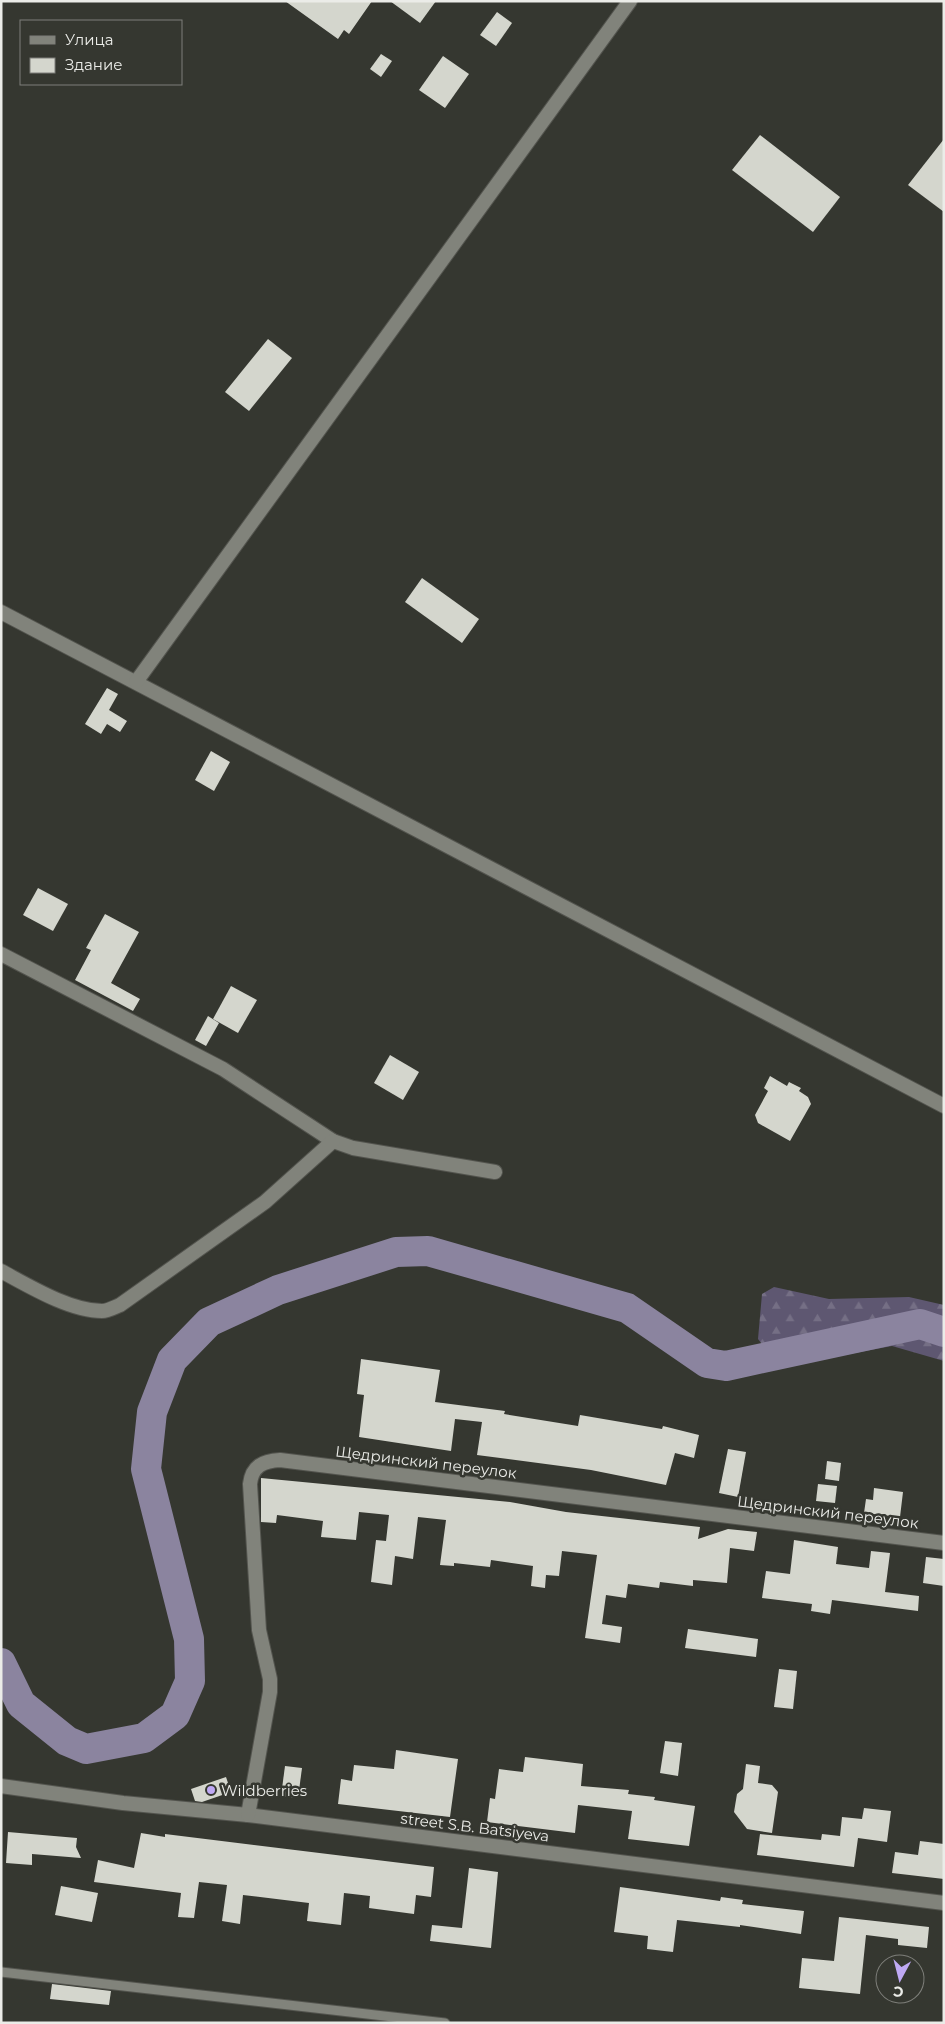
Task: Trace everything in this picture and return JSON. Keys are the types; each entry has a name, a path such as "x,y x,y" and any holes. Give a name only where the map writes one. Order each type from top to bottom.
{"street":[{"path":"136,682 630,1"},
{"path":"1,612 944,1106"},
{"path":"1,954 223,1069 333,1141 353,1148 495,1172"},
{"path":"1,1272 60,1300 77,1305 103,1311 120,1305 265,1202 333,1141"},
{"name":"Щедринский переулок","path":"248,1814 270,1692 270,1679 259,1630 250,1484 252,1473 258,1465 280,1460 944,1543"},
{"name":"street S.B. Batsiyeva","path":"1,1786 123,1804 248,1814 944,1903"}],"lane":[{"path":"1,1972 445,2023"}],"green space":[{"path":"774,1287 829,1299 909,1297 944,1305 944,1361 892,1346 780,1367 758,1339 762,1294"}],"building":[{"path":"285,1 372,1 349,34 344,30 338,39"},
{"path":"390,1 436,1 420,23"},
{"path":"497,12 512,23 496,46 480,35"},
{"path":"381,54 392,61 381,77 370,69"},
{"path":"443,56 469,74 445,108 419,90"},
{"path":"760,135 840,197 813,232 732,170"},
{"path":"944,139 944,212 908,185"},
{"path":"268,339 292,358 249,411 225,392"},
{"path":"422,578 479,619 462,643 405,602"},
{"path":"107,688 118,694 109,710 127,721 120,732 107,724 101,734 85,724"},
{"path":"211,751 230,762 214,791 195,780"},
{"path":"38,888 68,904 53,931 23,915"},
{"path":"105,914 139,932 111,983 140,999 133,1011 75,980 91,950 86,948"},
{"path":"231,986 257,1000 238,1033 213,1019"},
{"path":"208,1016 219,1023 206,1046 195,1040"},
{"path":"390,1055 419,1072 403,1100 374,1083"},
{"path":"770,1076 787,1086 789,1082 801,1088 799,1091 808,1097 811,1104 790,1141 758,1123 755,1115 768,1091 764,1088"},
{"path":"361,1359 440,1370 435,1402 505,1411 504,1414 578,1426 580,1415 662,1429 663,1426 699,1435 694,1458 675,1453 666,1485 591,1470 477,1455 482,1422 455,1419 451,1451 359,1437 364,1395 357,1394"},
{"path":"728,1449 746,1452 738,1497 719,1493"},
{"path":"827,1461 841,1463 839,1481 825,1479"},
{"path":"261,1478 510,1502 566,1512 700,1527 698,1539 728,1529 757,1532 754,1551 730,1548 727,1583 693,1580 693,1586 660,1582 659,1588 628,1584 626,1598 606,1595 602,1624 622,1627 620,1643 585,1638 597,1555 562,1551 559,1576 546,1575 545,1588 531,1586 533,1566 491,1560 490,1567 454,1563 454,1566 440,1565 446,1520 418,1517 413,1559 395,1556 392,1585 371,1582 376,1540 386,1541 389,1515 359,1512 356,1540 321,1537 323,1521 277,1515 276,1523 261,1522"},
{"path":"818,1484 837,1486 835,1503 816,1501"},
{"path":"874,1488 903,1492 900,1517 864,1513 866,1499 873,1500"},
{"path":"794,1540 838,1547 836,1564 869,1568 871,1551 890,1553 885,1592 919,1596 918,1611 832,1600 830,1614 811,1611 812,1604 762,1598 766,1571 790,1574"},
{"path":"926,1557 944,1559 944,1586 923,1583"},
{"path":"688,1629 758,1639 756,1657 685,1648"},
{"path":"779,1669 797,1671 793,1709 774,1707"},
{"path":"665,1741 682,1743 678,1776 660,1773"},
{"path":"396,1750 458,1759 450,1817 338,1804 341,1779 352,1781 354,1765 394,1769"},
{"path":"525,1757 583,1764 581,1786 629,1790 628,1794 655,1797 654,1800 695,1806 689,1846 628,1839 632,1811 578,1805 575,1833 487,1822 490,1798 495,1799 499,1769 523,1772"},
{"path":"746,1764 760,1766 758,1783 772,1785 778,1792 772,1833 747,1829 734,1812 737,1794 743,1789"},
{"path":"285,1766 302,1768 298,1798 281,1796"},
{"name":"Wildberries","path":"226,1777 231,1792 202,1802 195,1801 191,1789"},
{"path":"864,1808 891,1811 887,1842 858,1838 854,1867 757,1855 760,1834 821,1840 822,1834 840,1836 842,1817 862,1819"},
{"path":"8,1832 77,1838 76,1847 81,1858 32,1854 32,1865 6,1863"},
{"path":"141,1833 165,1837 165,1834 434,1867 431,1897 416,1895 414,1914 369,1908 370,1896 344,1893 341,1925 307,1921 309,1903 243,1895 240,1924 222,1921 227,1885 199,1882 194,1918 178,1917 181,1893 94,1882 98,1860 134,1868"},
{"path":"920,1841 944,1844 944,1879 892,1873 895,1852 918,1855"},
{"path":"469,1868 498,1872 491,1948 430,1941 432,1925 462,1928"},
{"path":"61,1886 98,1893 92,1922 55,1915"},
{"path":"620,1887 720,1901 721,1897 743,1900 742,1904 804,1911 801,1934 740,1925 740,1927 677,1920 673,1952 647,1949 648,1936 614,1932"},
{"path":"839,1917 929,1927 927,1948 898,1945 898,1939 866,1935 860,1994 799,1988 802,1958 834,1961"},
{"path":"52,1984 111,1991 109,2005 50,1999"}],"waterway":[{"path":"1,1663 21,1704 67,1741 86,1749 144,1738 175,1715 190,1681 189,1639 146,1469 152,1412 172,1360 209,1322 278,1290 396,1252 428,1251 627,1308 707,1363 726,1366 920,1324 944,1332"}],"place":[{"name":"Wildberries","path":"211,1790"}]}
